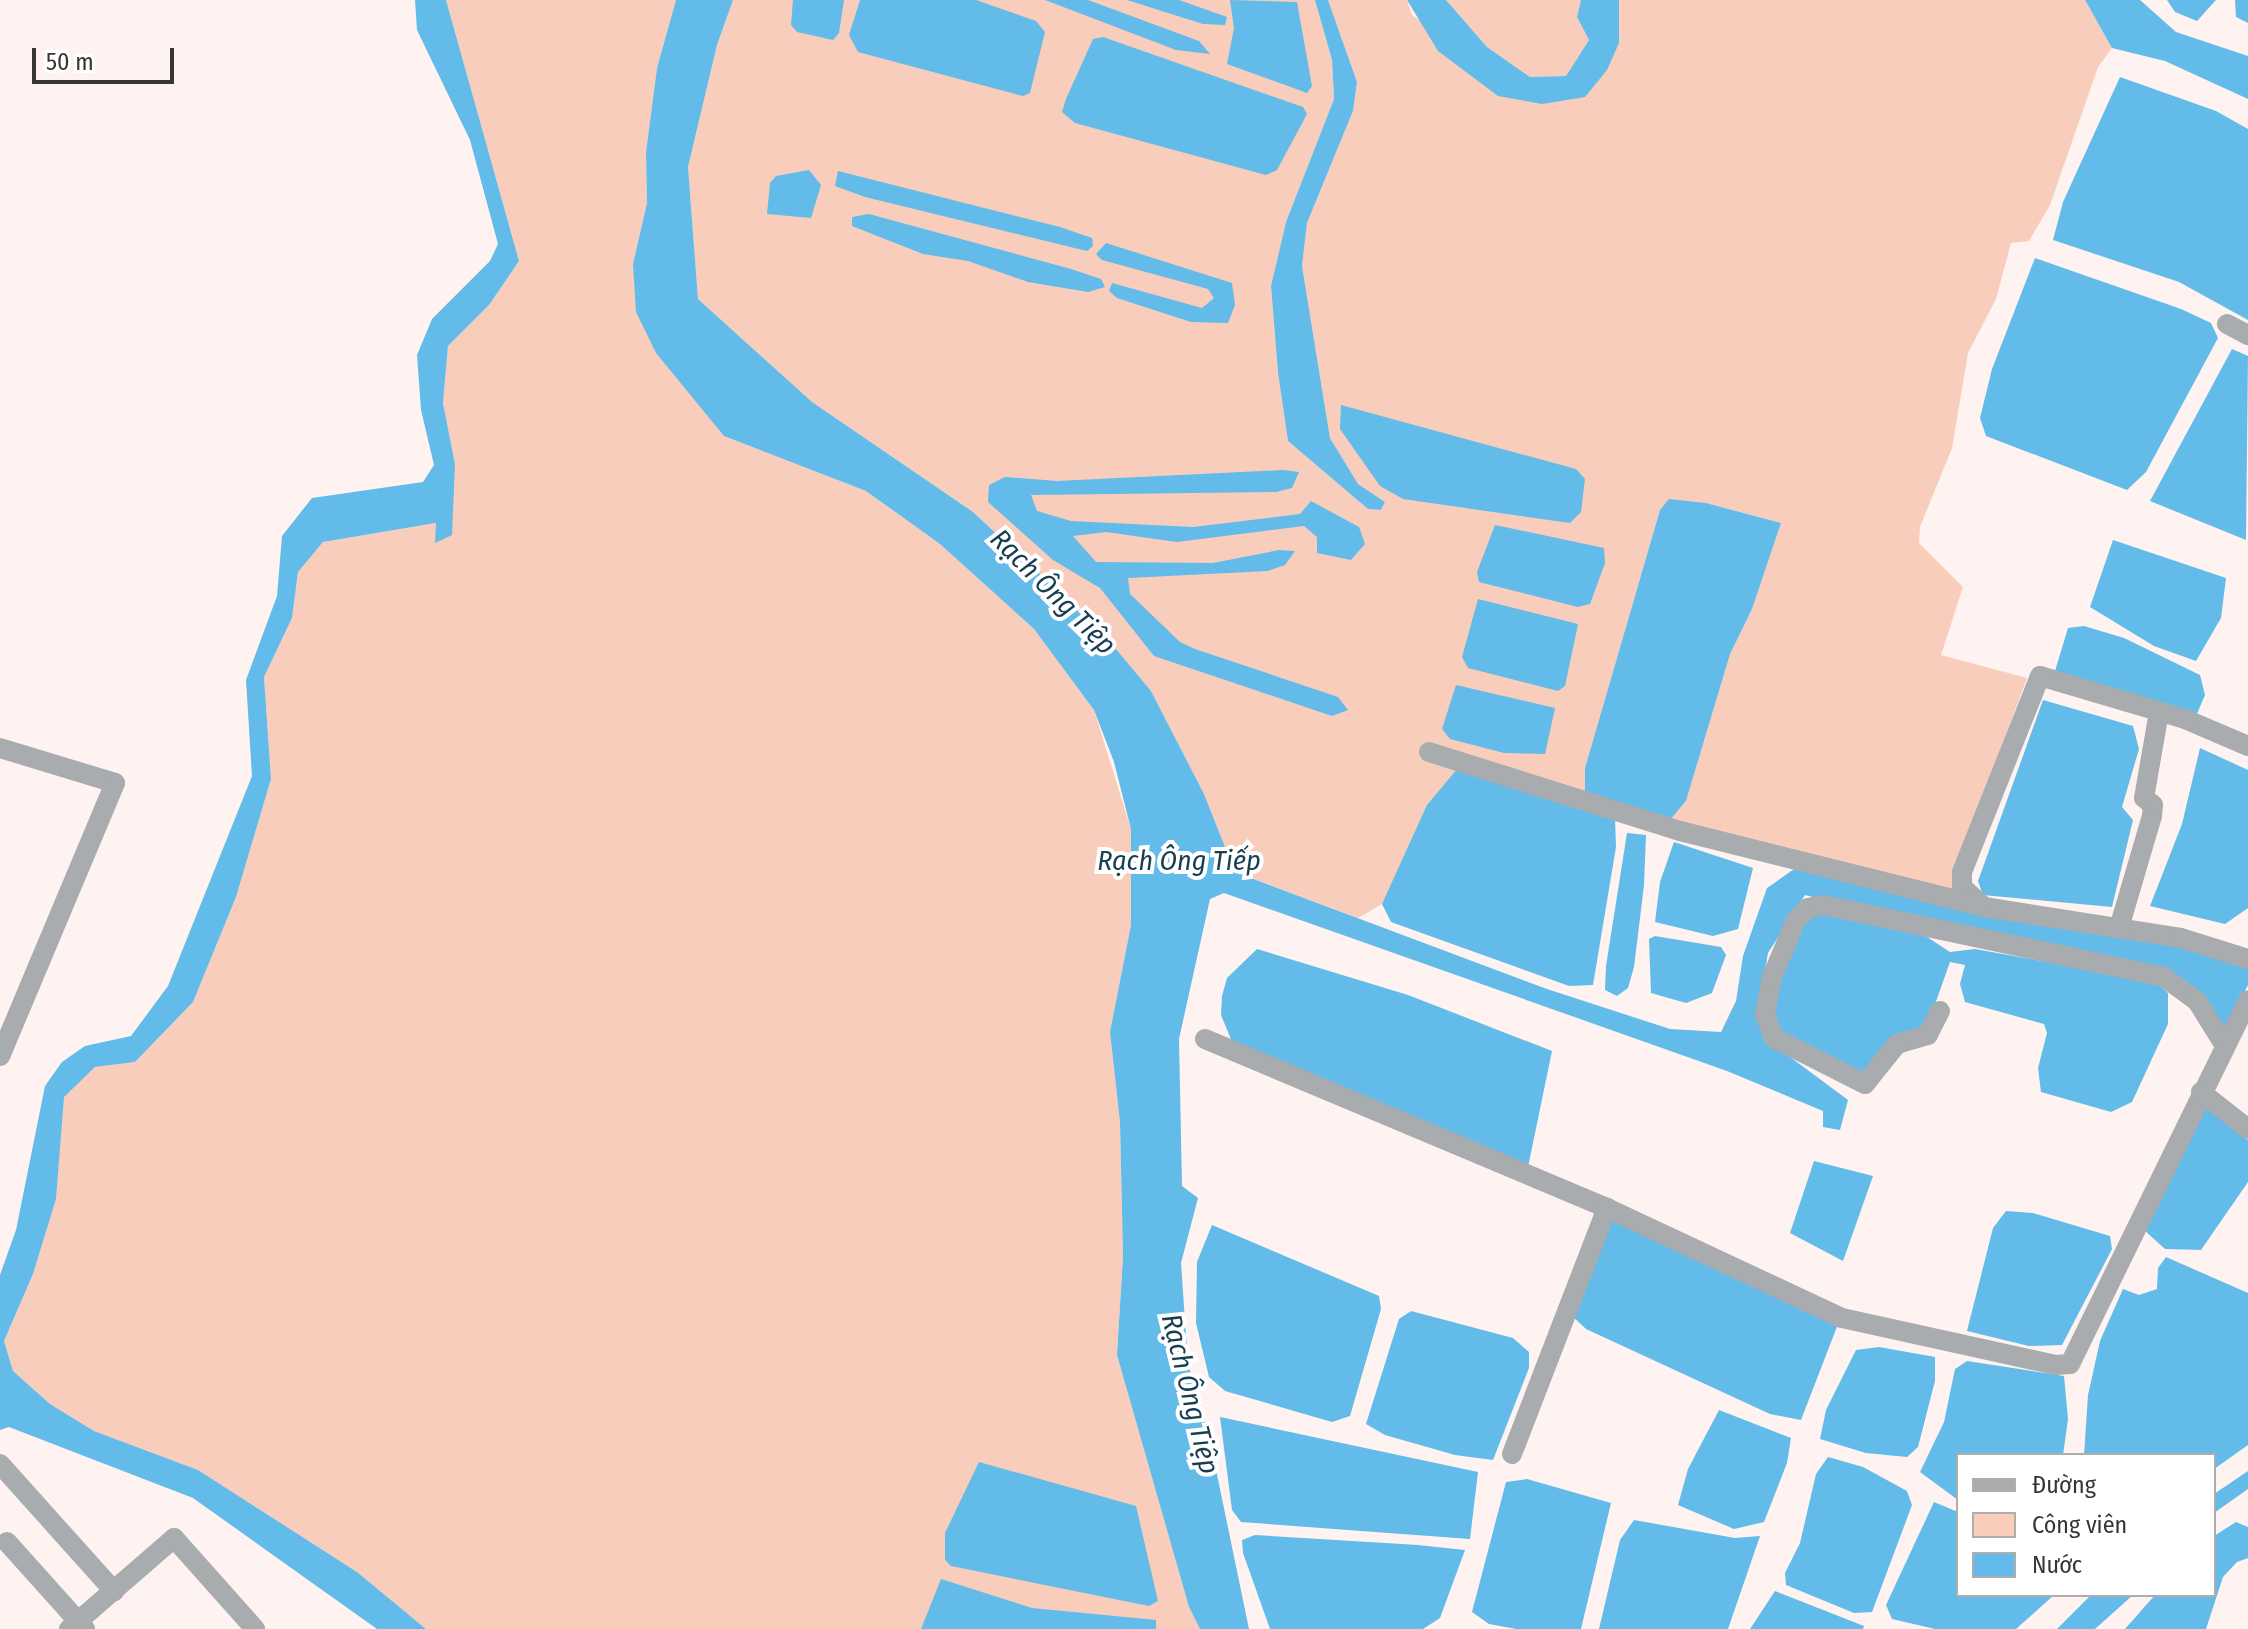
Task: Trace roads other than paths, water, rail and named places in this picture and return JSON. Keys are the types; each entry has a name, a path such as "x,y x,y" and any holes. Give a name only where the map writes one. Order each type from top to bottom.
{"street":[{"path":"2227,324 2248,335"},
{"path":"1984,907 1962,887 1962,872 2036,678 2159,712 2248,746"},
{"path":"2119,928 2152,816 2153,805 2144,798 2159,712"},
{"path":"0,748 115,783 0,1056"},
{"path":"1429,752 1680,831 1984,907 2181,938 2248,959"},
{"path":"1940,1011 1928,1035 1897,1044 1865,1084 1803,1057 1774,1038 1765,1015 1772,977 1796,920 1808,908 1823,905 2164,977 2197,1001 2225,1046"},
{"path":"1205,1039 1607,1208 1842,1318 1901,1334 2070,1364 2248,1000"},
{"path":"2201,1092 2248,1129"},
{"path":"1512,1454 1607,1208"},
{"path":"0,1464 114,1591"},
{"path":"7,1542 78,1627 174,1538 255,1629"}],"water":[{"path":"415,0 446,0 519,261 489,305 448,346 443,403 455,464 452,535 435,543 436,523 323,542 298,572 292,618 264,677 271,779 236,897 193,1002 135,1062 95,1067 64,1097 56,1199 33,1274 4,1341 13,1371 50,1404 94,1431 198,1470 357,1572 426,1629 377,1629 193,1498 9,1427 0,1430 0,1275 16,1230 45,1086 62,1062 85,1046 131,1036 168,986 252,776 246,680 277,596 282,536 312,498 423,482 434,465 421,410 417,355 432,319 490,261 498,244 470,140 417,30"},
{"name":"Rạch Ông Tiếp","path":"676,0 733,0 717,45 688,167 698,299 812,402 973,512 1101,631 1151,691 1204,794 1235,872 1547,989 1670,1029 1721,1032 1736,1001 1743,956 1767,888 1797,867 2178,944 2248,965 2248,985 2225,1031 2203,997 1805,895 1768,953 1758,1010 1766,1039 1848,1100 1840,1130 1823,1127 1823,1111 1727,1071 1224,893 1210,899 1179,1039 1182,1186 1198,1198 1181,1263 1188,1364 1208,1431 1249,1629 1200,1629 1189,1607 1117,1355 1123,1256 1120,1122 1110,1032 1131,925 1131,829 1114,762 1094,710 1034,629 940,544 866,491 724,436 656,353 636,312 633,264 647,203 646,152 657,68"},
{"path":"793,0 844,0 839,33 833,40 797,32 791,25"},
{"path":"860,0 976,0 1036,21 1045,32 1030,93 1023,96 858,52 849,35"},
{"path":"1045,0 1088,0 1199,41 1210,54 1176,50"},
{"path":"1127,0 1179,0 1227,17 1225,25 1203,24"},
{"path":"1230,0 1297,2 1312,86 1307,93 1227,64 1234,28"},
{"path":"1315,0 1328,0 1357,82 1353,111 1307,223 1302,266 1330,438 1358,484 1385,502 1381,510 1368,509 1288,441 1278,373 1271,286 1286,222 1334,99 1332,60"},
{"path":"1407,0 1446,0 1487,47 1530,77 1566,76 1589,40 1577,17 1581,0 1619,0 1619,43 1607,70 1585,97 1542,104 1498,96 1438,51"},
{"path":"2085,0 2140,0 2176,32 2248,56 2248,99 2165,61 2112,48"},
{"path":"2167,0 2216,0 2197,21 2175,12"},
{"path":"2235,0 2248,0 2248,23 2236,17"},
{"path":"1103,37 1303,107 1307,114 1277,170 1266,175 1075,123 1062,112 1066,99 1093,39"},
{"path":"2120,77 2216,111 2248,129 2248,320 2179,282 2053,240 2063,202"},
{"path":"809,170 821,185 811,218 767,214 770,183 776,176"},
{"path":"838,171 1060,227 1092,238 1093,246 1087,251 865,197 835,186"},
{"path":"869,214 1071,269 1101,279 1105,287 1088,292 1028,282 968,261 923,254 852,226 852,217"},
{"path":"1106,243 1232,283 1235,305 1228,323 1191,322 1117,298 1109,291 1112,283 1202,308 1214,298 1208,289 1102,260 1096,254"},
{"path":"2035,258 2181,309 2211,323 2218,338 2146,472 2127,490 1986,436 1980,418 1992,369"},
{"path":"2232,349 2248,356 2246,540 2150,501"},
{"path":"1341,405 1576,469 1585,479 1581,512 1570,523 1403,499 1380,486 1340,429"},
{"path":"1283,470 1299,472 1292,488 1276,492 1031,495 1037,511 1071,521 1193,527 1300,514 1311,501 1359,527 1365,544 1351,560 1317,553 1317,537 1304,526 1177,542 1106,532 1073,536 1096,562 1213,563 1279,550 1295,551 1285,565 1268,571 1128,578 1130,594 1180,642 1338,697 1348,710 1332,716 1154,656 1100,588 1053,560 988,502 989,485 1005,477 1057,481"},
{"path":"1669,499 1706,503 1781,523 1752,609 1730,654 1686,801 1670,820 1585,794 1585,768 1660,510"},
{"path":"1495,525 1604,548 1605,563 1590,604 1578,607 1479,582 1477,572"},
{"path":"2113,540 2226,578 2221,618 2196,661 2154,646 2090,607"},
{"path":"1478,599 1578,624 1565,686 1558,691 1468,668 1462,657"},
{"path":"2084,626 2124,638 2200,675 2205,695 2196,716 2055,671 2068,628"},
{"path":"1456,685 1555,708 1545,754 1504,753 1450,739 1442,729"},
{"path":"2043,700 2133,726 2139,749 2122,807 2133,820 2112,907 1983,895 1978,881"},
{"path":"2200,748 2248,770 2248,908 2225,924 2150,906 2182,824"},
{"path":"1458,768 1615,817 1616,847 1593,985 1569,986 1391,922 1382,904 1427,805"},
{"path":"1627,833 1646,835 1644,885 1634,967 1628,988 1617,996 1605,990 1606,966"},
{"path":"1674,842 1753,868 1738,929 1713,936 1655,922 1660,882"},
{"path":"1816,907 1927,937 1950,952 1975,949 2155,981 2168,993 2168,1024 2132,1102 2111,1112 2041,1092 2038,1068 2047,1033 2044,1024 1965,1002 1960,984 1965,965 1950,962 1927,1027 1874,1075 1845,1075 1782,1038 1770,1021 1796,924"},
{"path":"1655,936 1721,947 1726,955 1712,993 1686,1003 1651,993 1649,939"},
{"path":"1257,949 1408,995 1552,1051 1528,1167 1233,1044 1221,1015 1222,996 1227,978"},
{"path":"2205,1107 2248,1140 2248,1182 2201,1250 2165,1249 2144,1230"},
{"path":"1814,1161 1873,1176 1843,1261 1790,1233"},
{"path":"2006,1211 2033,1213 2110,1236 2112,1249 2062,1345 2029,1346 1967,1331 1993,1228"},
{"path":"1610,1217 1838,1324 1801,1420 1770,1414 1586,1329 1570,1314"},
{"path":"1212,1225 1379,1296 1381,1309 1350,1416 1332,1422 1225,1391 1209,1377 1196,1323 1197,1262"},
{"path":"2166,1257 2248,1293 2248,1445 2216,1468 2216,1453 2084,1453 2088,1395 2100,1341 2123,1289 2139,1295 2157,1289 2158,1268"},
{"path":"1411,1311 1513,1338 1529,1352 1529,1368 1493,1460 1455,1455 1385,1435 1366,1424 1399,1319"},
{"path":"1879,1347 1935,1357 1935,1381 1918,1447 1907,1457 1866,1453 1820,1439 1826,1410 1856,1350"},
{"path":"1967,1361 2064,1376 2068,1419 2063,1453 1956,1453 1956,1499 1920,1472 1944,1422 1955,1369"},
{"path":"1719,1410 1791,1438 1787,1463 1764,1522 1734,1529 1678,1505 1688,1469"},
{"path":"1220,1417 1478,1472 1470,1539 1241,1522 1232,1510"},
{"path":"1828,1457 1863,1467 1907,1491 1912,1505 1872,1612 1854,1613 1786,1585 1785,1573 1800,1543 1816,1474"},
{"path":"979,1462 1136,1506 1158,1601 1149,1606 951,1566 945,1560 945,1533"},
{"path":"2248,1471 2248,1489 2216,1512 2216,1493"},
{"path":"1527,1479 1611,1503 1581,1629 1516,1629 1489,1624 1472,1612 1506,1482"},
{"path":"1934,1502 1956,1511 1956,1597 2052,1597 2016,1629 1935,1629 1892,1619 1886,1605"},
{"path":"1634,1520 1735,1538 1760,1536 1728,1629 1599,1629 1620,1540"},
{"path":"2236,1522 2248,1527 2248,1558 2237,1562 2223,1577 2206,1629 2125,1629 2153,1597 2216,1597 2216,1535"},
{"path":"1255,1535 1465,1550 1440,1618 1423,1629 1270,1629 1243,1553 1242,1540"},
{"path":"941,1579 1032,1608 1156,1620 1156,1629 921,1629"},
{"path":"1775,1591 1864,1626 1863,1629 1750,1629"},
{"path":"2089,1597 2131,1597 2095,1629 2057,1629"}],"water label":[{"name":"Rạch Ông Tiệp","path":"1053,592"},
{"name":"Rạch Ông Tiệp","path":"1190,1394"}]}
